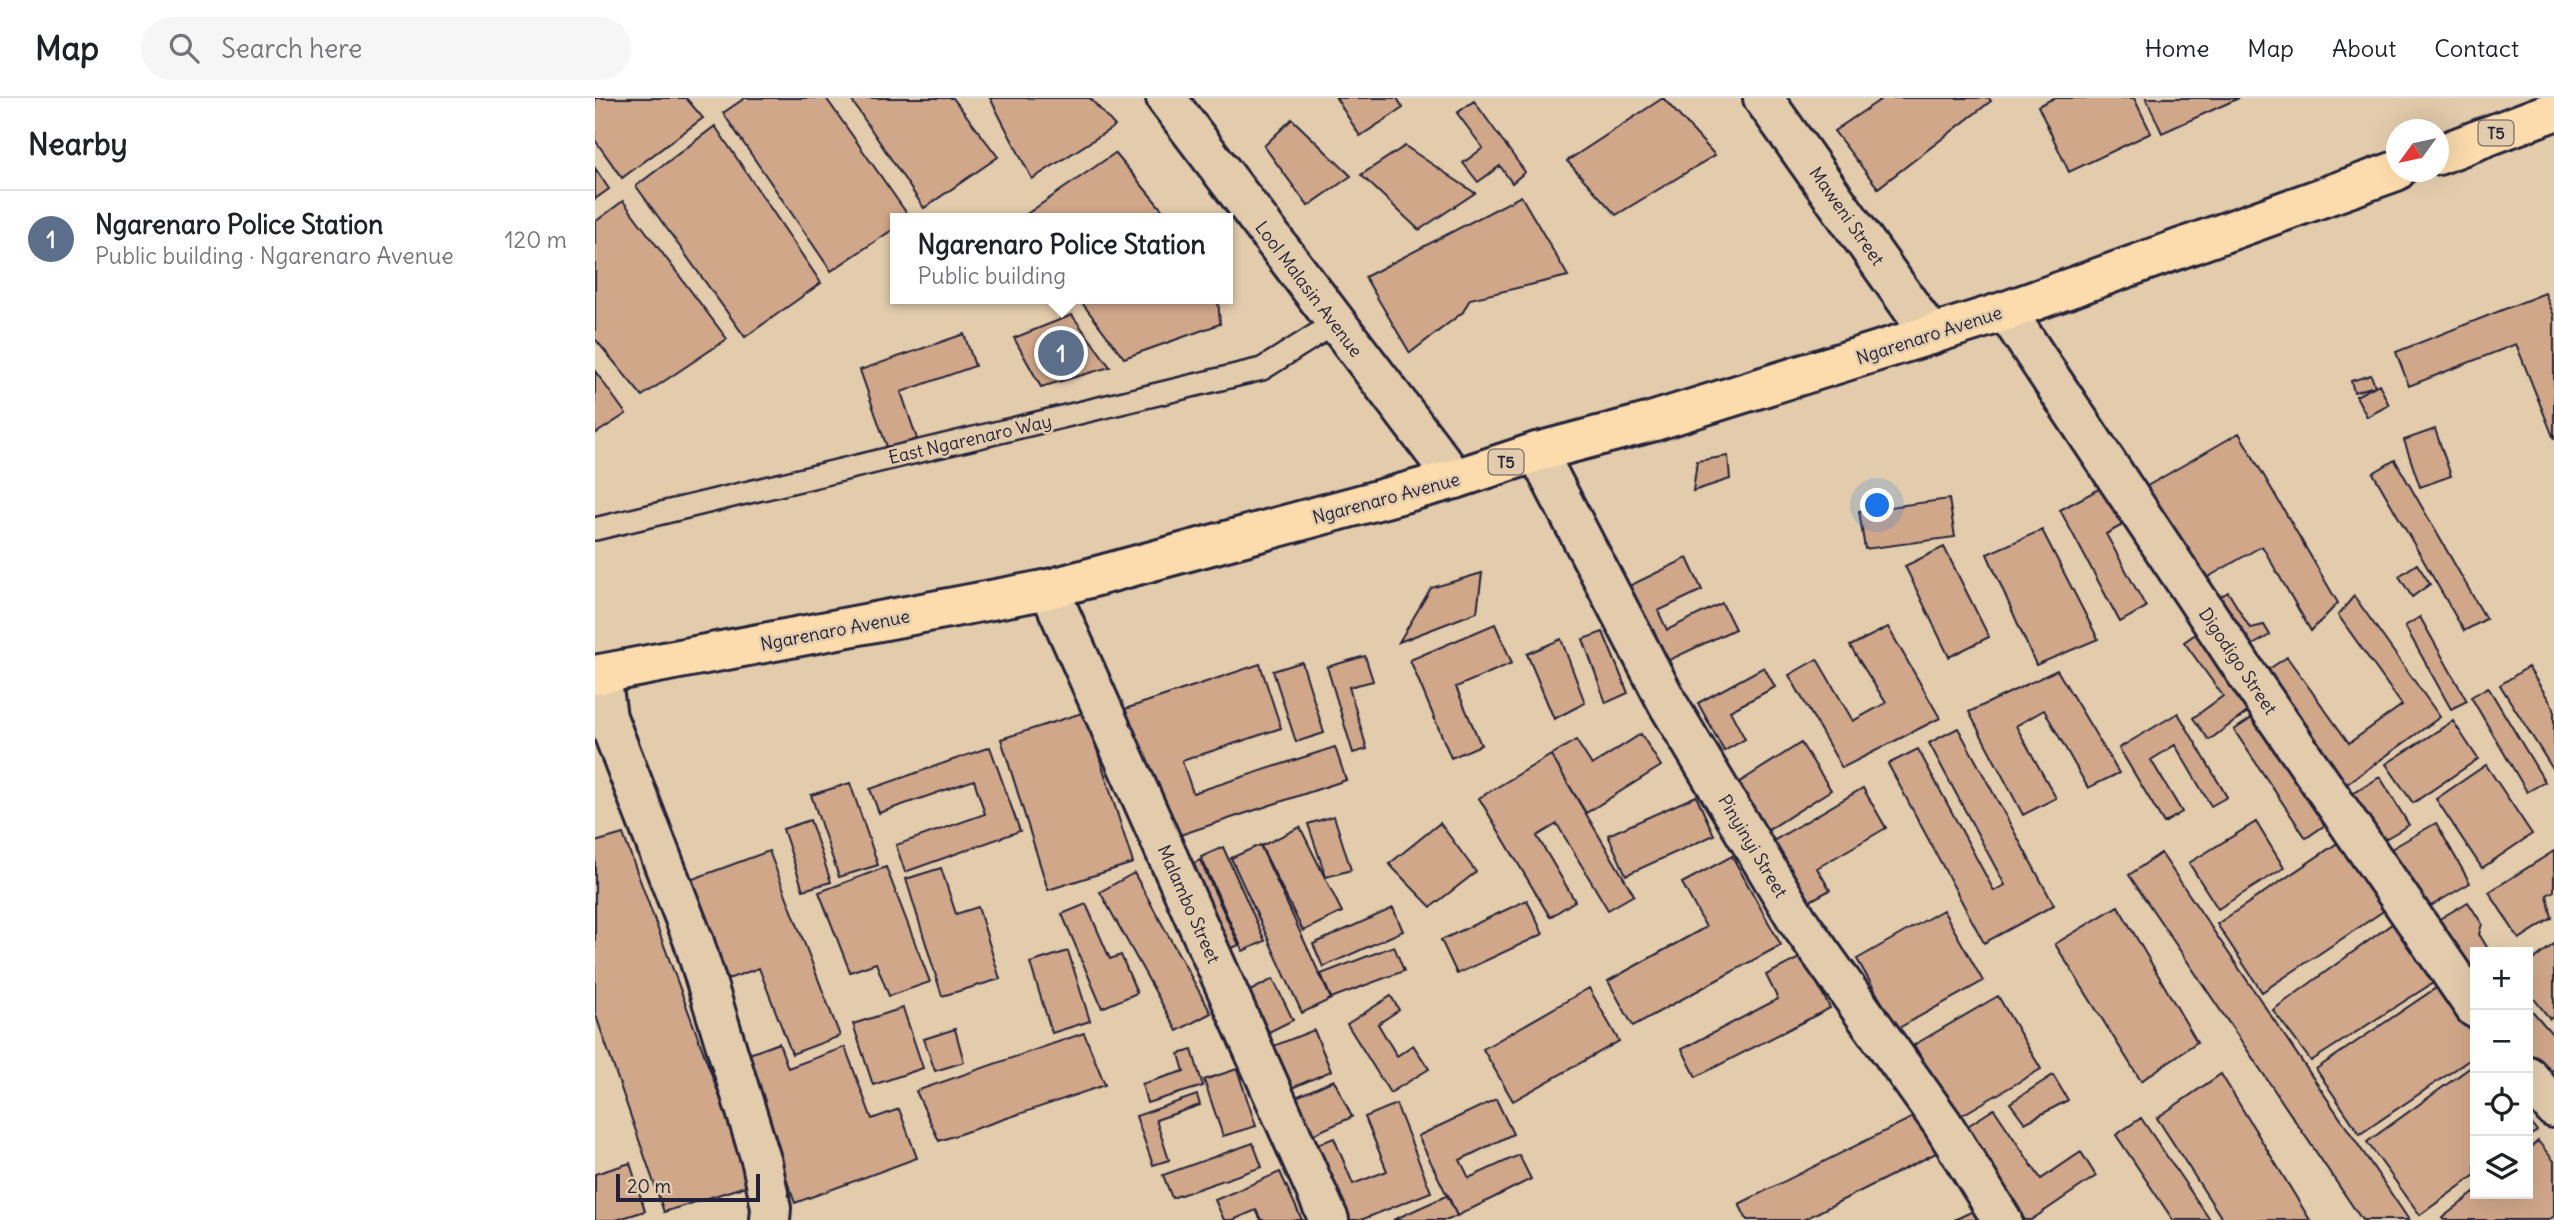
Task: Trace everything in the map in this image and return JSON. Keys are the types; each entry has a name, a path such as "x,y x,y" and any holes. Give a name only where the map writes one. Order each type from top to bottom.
{"highway":[{"name":"T5","path":"2449,151 2554,111"},
{"name":"Ngarenaro Avenue","path":"598,675 1049,589 1455,479 1537,452 1651,422 2006,311 2386,175"}],"street":[{"name":"Lool Malasin Avenue","path":"1165,98 1455,479"},
{"name":"Maweni Street","path":"1763,98 1931,335"},
{"name":"Digodigo Street","path":"2006,311 2256,688 2470,1001"},
{"name":"Pinyinyi Street","path":"1537,452 1668,704 1798,921 1942,1123 2002,1220"},
{"name":"Malambo Street","path":"1049,589 1329,1220"},
{"path":"598,675 607,717 694,942 762,1163 771,1208 770,1220"},
{"path":"2533,1082 2554,1108"}],"lane":[{"name":"East Ngarenaro Way","path":"595,529 1262,369 1335,323"}],"building":[{"path":"595,98 686,98 703,118 622,178 595,140"},
{"path":"745,98 826,98 906,213 890,213 890,231 831,271 723,113"},
{"path":"850,98 953,98 998,157 924,208"},
{"path":"990,98 1090,98 1115,126 1032,179"},
{"path":"1336,98 1397,98 1403,108 1360,136"},
{"path":"1663,98 1715,155 1616,215 1567,161"},
{"path":"1883,98 1989,98 1991,101 1878,188 1834,131"},
{"path":"2054,98 2134,98 2151,133 2069,172 2038,106"},
{"path":"2146,98 2239,98 2162,133"},
{"path":"1474,101 1525,172 1512,183 1500,166 1478,182 1463,163 1483,148 1457,113"},
{"path":"1292,119 1351,176 1308,206 1264,146"},
{"path":"715,126 821,283 745,337 636,186"},
{"path":"1405,146 1475,193 1419,230 1361,175"},
{"path":"1115,153 1165,213 1028,213"},
{"path":"595,168 609,189 595,199"},
{"path":"1521,196 1568,276 1470,299 1463,312 1410,353 1365,277"},
{"path":"623,201 727,339 642,396 595,339 595,222"},
{"path":"2545,293 2554,316 2554,439 2516,344 2409,386 2396,352"},
{"path":"1083,304 1218,304 1220,324 1124,358"},
{"path":"1072,315 1110,367 1041,387 1014,338"},
{"path":"964,334 975,366 901,392 917,439 888,450 860,370"},
{"path":"595,371 626,414 595,434"},
{"path":"2371,375 2375,386 2354,392 2351,381"},
{"path":"2379,384 2389,405 2367,417 2356,396"},
{"path":"2435,429 2451,476 2420,487 2404,440"},
{"path":"2239,433 2338,603 2311,631 2262,546 2196,584 2142,489"},
{"path":"1728,456 1730,479 1693,491 1697,461"},
{"path":"2395,460 2486,619 2464,631 2373,473"},
{"path":"2108,484 2128,522 2106,534 2146,607 2120,622 2060,510"},
{"path":"1949,499 1955,537 1865,549 1859,511"},
{"path":"2042,530 2098,639 2036,665 1987,554"},
{"path":"1944,547 1989,637 1949,657 1905,566"},
{"path":"1687,558 1702,590 1658,611 1667,630 1722,603 1735,629 1661,664 1625,588"},
{"path":"2417,564 2430,584 2412,597 2399,576"},
{"path":"1482,573 1477,612 1399,642 1431,588"},
{"path":"2228,592 2250,628 2264,625 2270,635 2239,653 2210,603"},
{"path":"2354,596 2440,717 2344,786 2263,673 2287,657 2349,743 2402,705 2338,615"},
{"path":"2420,617 2467,701 2451,709 2405,626"},
{"path":"1495,624 1512,663 1456,687 1481,745 1451,758 1410,660"},
{"path":"1888,627 1940,718 1842,768 1789,675 1817,659 1853,721 1886,703 1850,646"},
{"path":"2203,629 2257,705 2209,740 2193,718 2223,696 2184,642"},
{"path":"1603,632 1628,693 1606,703 1583,639"},
{"path":"1561,639 1585,703 1554,719 1527,654"},
{"path":"1365,656 1373,681 1349,687 1367,749 1353,753 1327,667"},
{"path":"1302,662 1324,733 1296,742 1273,671"},
{"path":"1260,664 1281,728 1182,761 1193,793 1335,747 1346,780 1168,839 1125,709"},
{"path":"1764,667 1775,687 1730,711 1745,739 1724,751 1698,703"},
{"path":"2528,667 2554,708 2554,771 2500,685"},
{"path":"2057,670 2119,773 2088,788 2044,710 2016,726 2056,798 2023,815 1969,712"},
{"path":"2488,687 2545,782 2527,792 2471,697"},
{"path":"1085,712 1133,863 1048,890 1001,739"},
{"path":"2261,712 2334,819 2306,838 2234,730"},
{"path":"2178,713 2227,797 2211,806 2175,745 2151,760 2182,812 2164,823 2119,748"},
{"path":"2453,721 2478,759 2413,803 2386,764"},
{"path":"1958,728 2054,905 1984,943 1888,764 1918,749 1994,891 2005,885 1929,743"},
{"path":"1641,734 1661,766 1586,813 1551,755 1576,740 1592,765"},
{"path":"1801,743 1831,790 1756,838 1727,790"},
{"path":"990,747 1020,831 905,872 896,845 985,814 974,780 879,813 870,789"},
{"path":"1551,755 1634,895 1608,910 1557,824 1537,836 1575,901 1550,917 1479,798"},
{"path":"2486,765 2532,834 2482,868 2436,799"},
{"path":"2380,777 2409,825 2380,842 2351,795"},
{"path":"850,783 878,865 839,877 811,795"},
{"path":"1863,788 1886,828 1817,868 1830,890 1792,911 1758,850"},
{"path":"1696,796 1714,835 1626,875 1608,835"},
{"path":"1334,816 1351,870 1326,877 1308,824"},
{"path":"810,820 831,882 803,890 783,829"},
{"path":"2256,822 2284,868 2218,909 2189,863"},
{"path":"1440,823 1476,872 1431,907 1389,864"},
{"path":"2436,823 2470,883 2419,913 2384,853"},
{"path":"1300,827 1342,912 1303,931 1261,846"},
{"path":"623,834 752,1184 664,1212 595,1013 595,842"},
{"path":"2348,836 2394,904 2262,992 2217,924"},
{"path":"1260,845 1331,999 1302,1013 1231,858"},
{"path":"1223,847 1265,941 1243,951 1201,857"},
{"path":"769,851 840,1036 792,1054 759,968 728,979 690,880"},
{"path":"2554,851 2554,891 2547,895 2552,918 2519,939 2489,892"},
{"path":"2161,853 2409,1220 2362,1220 2129,875"},
{"path":"1732,856 1781,945 1633,1026 1608,981 1706,927 1682,883"},
{"path":"1200,860 1239,945 1216,955 1178,871"},
{"path":"886,867 930,982 889,996 876,963 850,972 819,892"},
{"path":"941,868 956,914 978,907 1000,979 942,996 906,879"},
{"path":"1134,873 1211,1013 1177,1031 1100,892"},
{"path":"1527,900 1543,934 1457,974 1441,940"},
{"path":"2468,902 2482,924 2479,934 2487,947 2470,947 2470,975 2426,927"},
{"path":"1086,904 1110,959 1121,955 1137,993 1102,1008 1062,914"},
{"path":"2118,906 2197,1042 2141,1081 2055,944"},
{"path":"1393,908 1403,931 1323,967 1313,944"},
{"path":"1943,910 1983,981 1897,1029 1857,959"},
{"path":"2396,921 2436,981 2311,1061 2273,1010"},
{"path":"2554,944 2554,1016 2550,1019 2533,997 2533,960"},
{"path":"1394,946 1404,971 1331,998 1321,974"},
{"path":"1068,951 1090,1021 1052,1033 1030,963"},
{"path":"1803,956 1830,1008 1696,1077 1682,1049 1778,999 1766,975"},
{"path":"1273,979 1293,1020 1269,1032 1248,992"},
{"path":"2442,984 2470,1026 2470,1059 2360,1134 2316,1069"},
{"path":"1589,988 1619,1041 1513,1101 1483,1049"},
{"path":"1391,996 1399,1010 1378,1024 1397,1056 1413,1045 1429,1069 1390,1093 1347,1024"},
{"path":"1998,996 2041,1069 1957,1118 1914,1045"},
{"path":"903,1008 923,1068 873,1085 853,1024"},
{"path":"2533,1012 2554,1036 2554,1069 2544,1077 2533,1065"},
{"path":"955,1029 964,1062 935,1071 924,1039"},
{"path":"1314,1030 1331,1071 1285,1091 1266,1049"},
{"path":"1084,1033 1105,1085 939,1141 916,1091"},
{"path":"779,1043 788,1068 845,1047 872,1119 899,1109 917,1158 795,1203 741,1057"},
{"path":"1192,1050 1203,1086 1147,1103 1142,1084 1184,1071 1179,1054"},
{"path":"2470,1068 2470,1179 2420,1215 2367,1142"},
{"path":"1237,1069 1256,1126 1223,1136 1204,1080"},
{"path":"2221,1074 2310,1220 2223,1220 2157,1118"},
{"path":"2053,1075 2068,1100 2025,1123 2010,1103"},
{"path":"1334,1080 1352,1117 1305,1138 1285,1102"},
{"path":"1197,1095 1200,1105 1156,1120 1169,1160 1153,1165 1136,1116"},
{"path":"1496,1099 1513,1134 1460,1160 1469,1178 1519,1155 1531,1179 1457,1216 1418,1136"},
{"path":"1396,1104 1431,1192 1361,1220 1335,1220 1306,1149 1334,1138 1353,1184 1387,1171 1365,1117"},
{"path":"1994,1109 2041,1179 2081,1152 2096,1176 2031,1220 2025,1220 1963,1129"},
{"path":"1923,1112 1942,1150 1803,1220 1747,1220 1739,1204"},
{"path":"2141,1118 2210,1220 2173,1220 2116,1135"},
{"path":"2538,1141 2554,1161 2554,1216 2549,1220 2442,1218 2470,1196 2470,1199 2533,1199 2533,1146"},
{"path":"1253,1143 1262,1167 1172,1198 1163,1175"},
{"path":"630,1163 645,1211 616,1220 595,1220 595,1174"},
{"path":"1280,1172 1302,1220 1261,1220 1256,1210 1233,1220 1224,1220 1215,1200"},
{"path":"1448,1195 1457,1216 1448,1220 1393,1220"},
{"path":"1986,1205 1993,1220 1954,1220"}],"place":[{"name":"Ngarenaro Police Station","path":"1061,353"}]}
